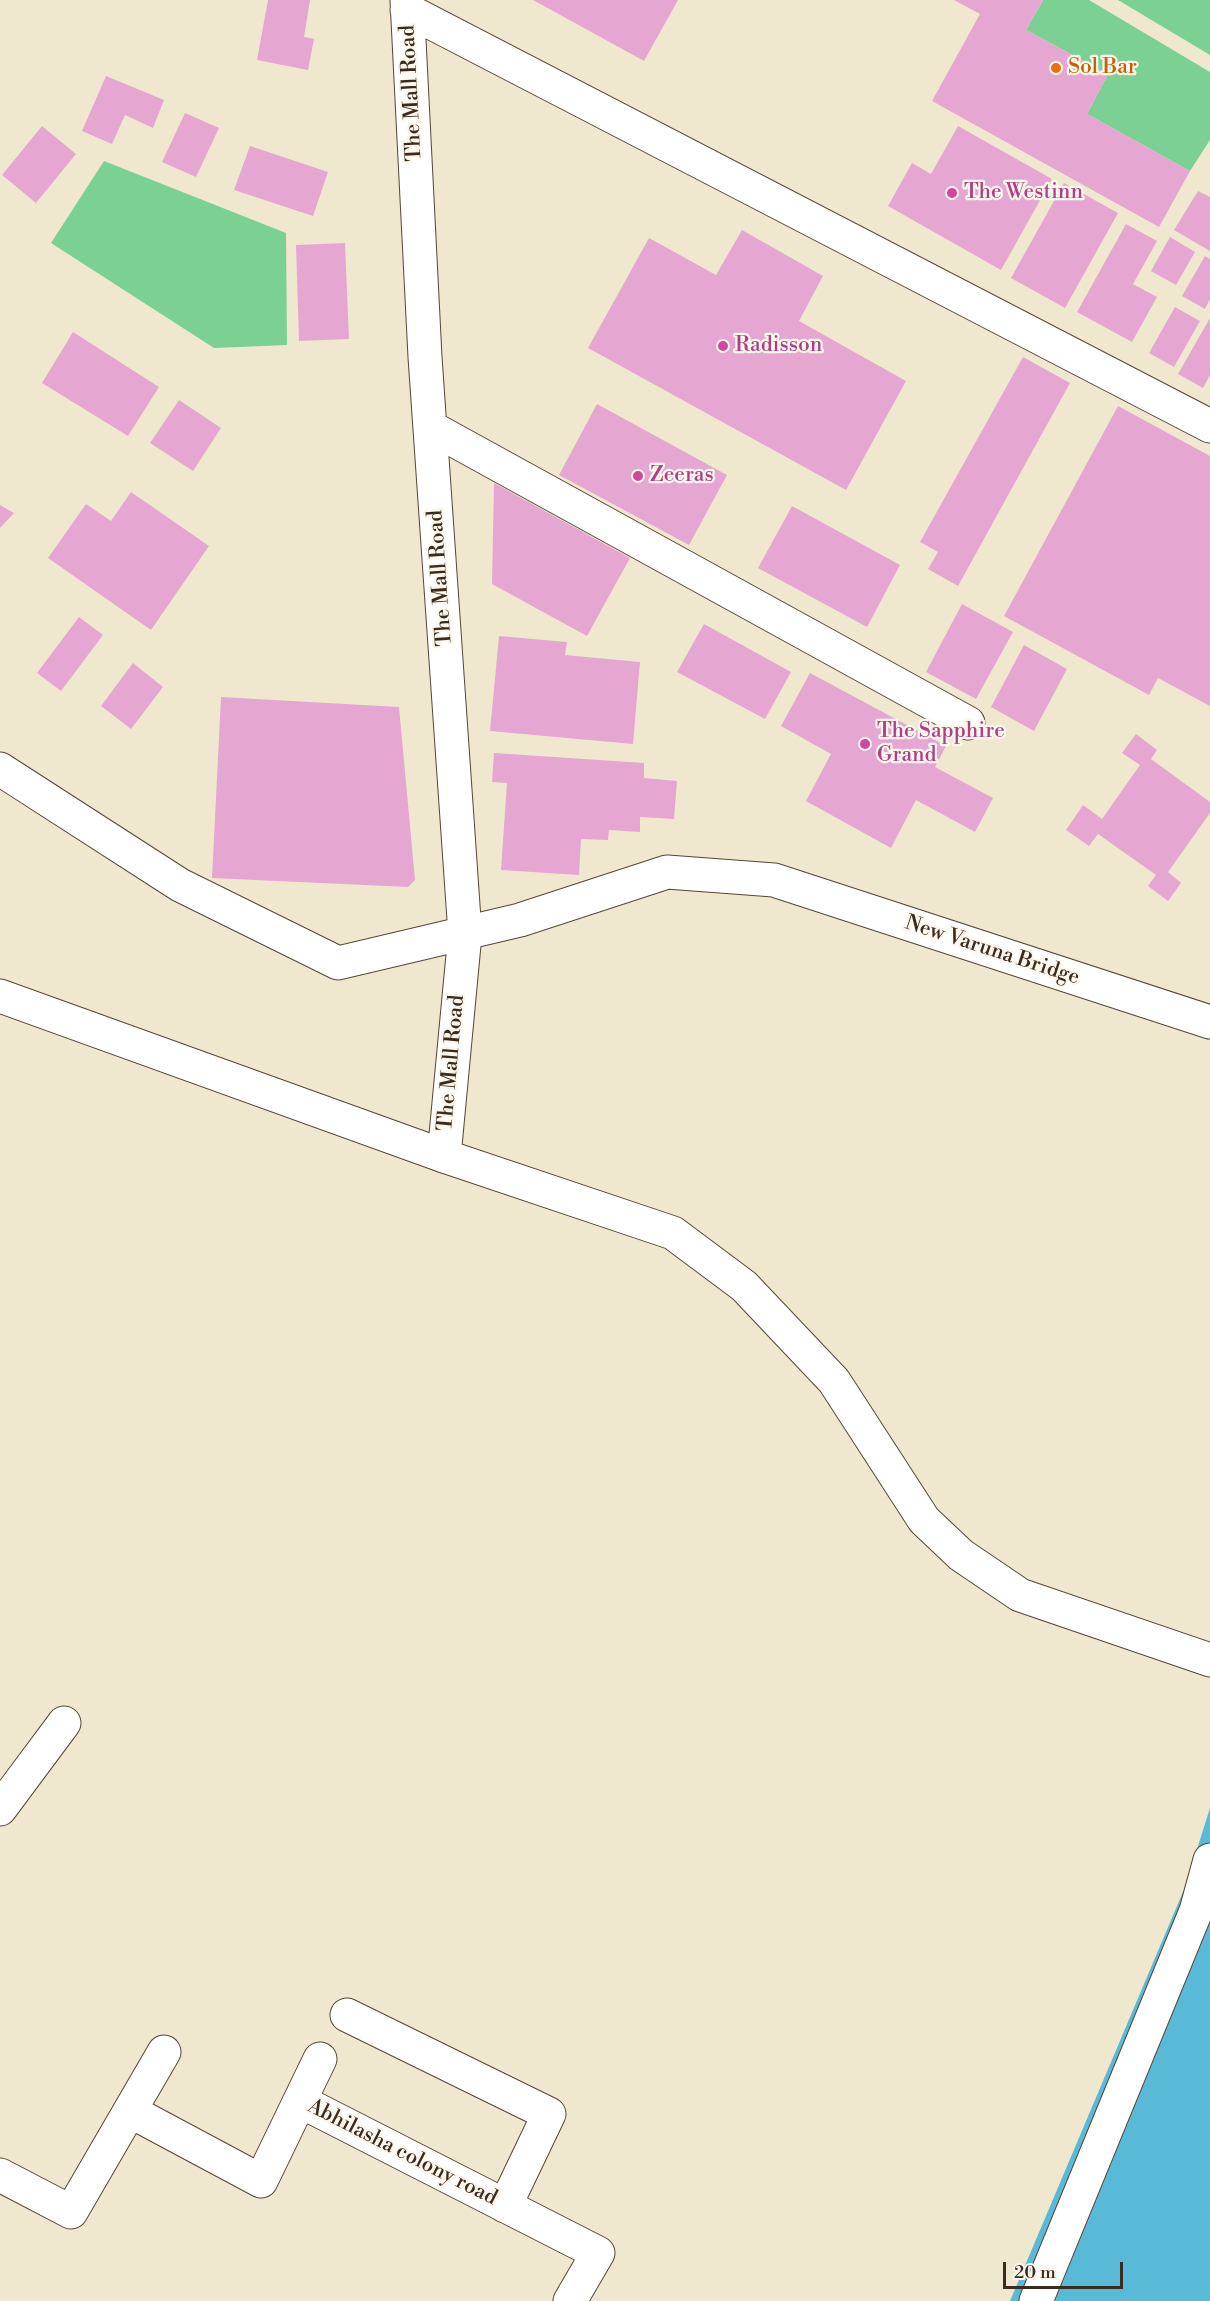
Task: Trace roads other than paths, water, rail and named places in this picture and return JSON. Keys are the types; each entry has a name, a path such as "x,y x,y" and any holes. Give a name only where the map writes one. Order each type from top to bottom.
{"street":[{"path":"407,5 1210,426"},
{"name":"The Mall Road","path":"407,5 430,427 465,934 444,1156"},
{"path":"430,427 968,723"},
{"name":"New Varuna Bridge","path":"0,769 180,885 338,963 520,920 667,872 774,880 1210,1022"},
{"path":"0,996 444,1156 673,1233 735,1279 834,1381 924,1520 961,1555 1020,1595 1210,1660"},
{"path":"0,1809 64,1723"},
{"path":"1036,2301 1196,1911 1210,1860"},
{"name":"Abhilasha colony road","path":"347,2015 549,2114 505,2206"},
{"path":"0,2175 71,2212 164,2052"},
{"name":"Abhilasha colony road","path":"130,2111 261,2181 320,2059"},
{"name":"Abhilasha colony road","path":"300,2101 598,2253 570,2301"}],"water":[{"path":"1210,1808 1210,2301 1010,2301 1185,1887"}],"place":[{"name":"Sol Bar","path":"1056,68"},
{"name":"The Westinn","path":"952,193"},
{"name":"Radisson","path":"723,346"},
{"name":"Zeeras","path":"638,476"},
{"name":"The Sapphire Grand","path":"865,744"}]}
